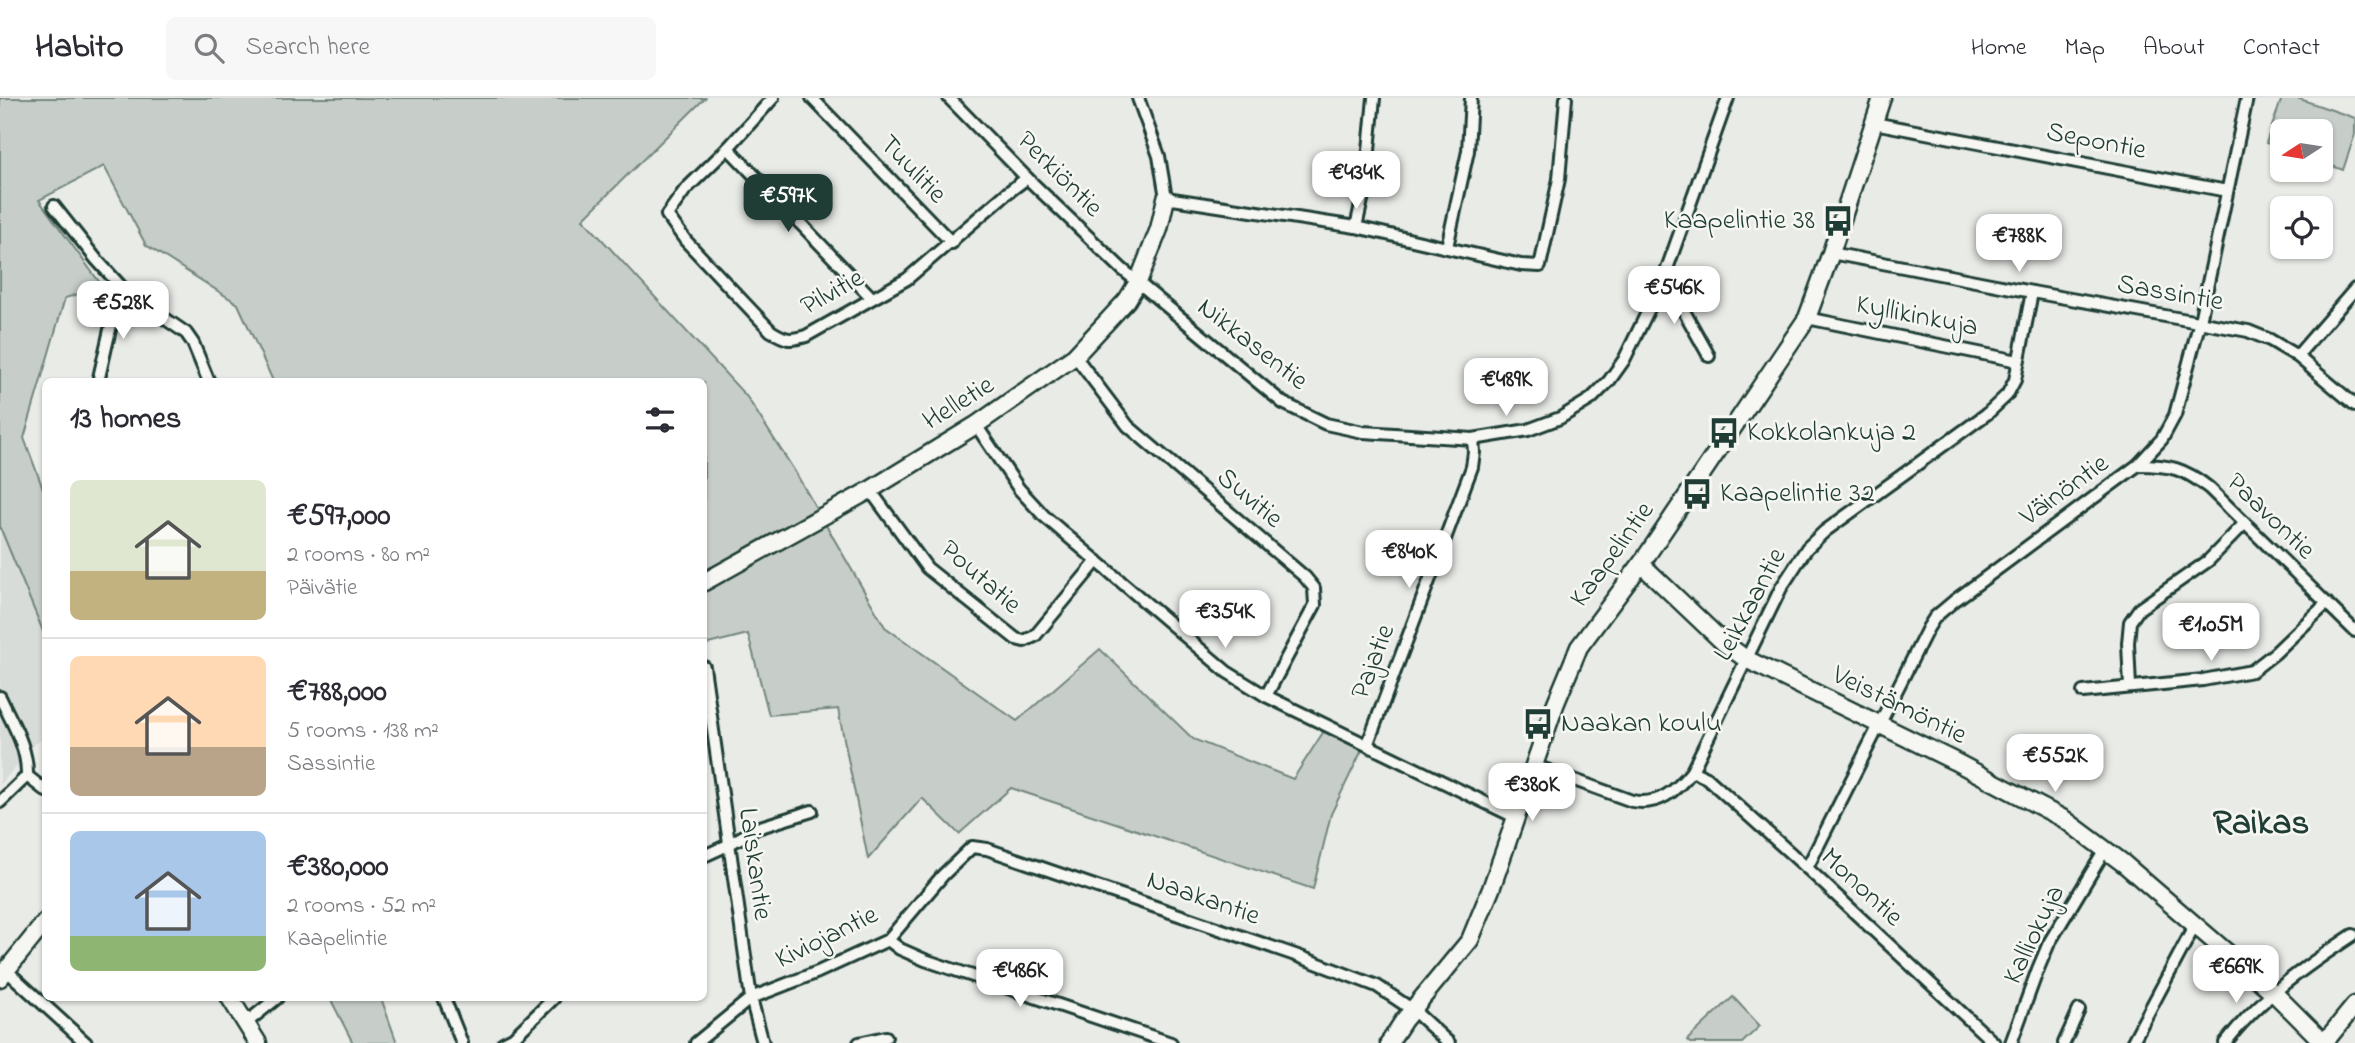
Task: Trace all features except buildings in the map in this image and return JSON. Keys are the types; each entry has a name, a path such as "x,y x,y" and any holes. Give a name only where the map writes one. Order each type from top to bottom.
{"street":[{"name":"Pilvitie","path":"773,98 685,190 667,215 686,241 761,321 771,331 791,340 824,326 907,279 1027,178"},
{"name":"Tuulitie","path":"811,98 951,243"},
{"name":"Perkiöntie","path":"950,98 1027,178 1138,282"},
{"path":"1138,98 1160,156 1166,198 1356,227 1521,265 1540,266 1559,178 1566,98"},
{"path":"1356,227 1366,182 1374,98"},
{"path":"1447,247 1468,151 1471,98"},
{"name":"Nikkasentie","path":"1138,282 1260,387 1283,403 1326,424 1363,432 1473,439 1528,430 1560,418 1591,399 1609,381 1624,360 1663,280 1728,98"},
{"name":"Kaapelintie","path":"1389,1043 1470,940 1491,889 1533,765 1574,657 1599,618 1641,564 1807,318 1882,98"},
{"name":"Väinöntie","path":"1807,868 1935,617 2138,465 2162,439 2175,415 2200,321 2247,98"},
{"name":"Sepontie","path":"1874,123 2227,191"},
{"path":"728,148 871,297"},
{"name":"Helletie","path":"707,580 870,490 976,425 1075,356 1128,300 1160,229 1166,198"},
{"path":"54,206 126,292 186,333 207,378"},
{"name":"Sassintie","path":"1831,253 2248,331 2297,356 2355,405"},
{"path":"1663,280 1676,297 1709,356"},
{"path":"2297,356 2355,289"},
{"path":"99,378 114,312 126,292"},
{"name":"Leikkaantie","path":"1533,765 1644,803 1662,798 1679,788 1692,771 1781,588 1807,548 1825,531 1988,414 2007,396 2015,380 2032,292"},
{"name":"Kyllikinkuja","path":"1807,318 2018,361"},
{"name":"Suvitie","path":"1075,356 1128,426 1305,577 1314,588 1315,605 1266,696"},
{"path":"976,425 1020,489 1044,516 1227,672 1266,696 1515,817"},
{"name":"Pajatie","path":"1367,744 1472,467 1473,439"},
{"name":"Paavontie","path":"2138,465 2160,466 2192,474 2355,631"},
{"name":"Poutatie","path":"870,490 927,568 1016,639 1024,641 1035,636 1097,561"},
{"path":"2130,687 2130,622 2139,609 2208,561 2244,524"},
{"name":"Veistämöntie","path":"1641,564 1724,643 1746,659 1954,761 2064,819 2105,850 2274,993 2303,1020 2307,1028 2326,1040"},
{"path":"2083,691 2203,680 2252,671 2275,653 2327,603"},
{"path":"0,697 22,743 27,761 27,776 0,802"},
{"name":"Laiskantie","path":"707,708 751,998 763,1043"},
{"name":"Monontie","path":"1692,771 1707,778 1807,868 1994,1043"},
{"path":"27,776 42,788"},
{"path":"707,855 757,828 812,811"},
{"name":"Naakantie","path":"972,847 1026,862 1377,986 1413,1010 1448,1043"},
{"name":"Kiviojantie","path":"751,998 818,972 888,940 943,875 972,847"},
{"name":"Kalliokuja","path":"2011,1043 2049,943 2105,850"},
{"path":"2132,1043 2194,925"},
{"path":"42,926 3,974 86,1043"},
{"path":"2225,1043 2244,1019 2274,993 2304,968 2353,935"},
{"path":"888,940 900,949 925,960 1171,1043"},
{"path":"696,1043 751,998"},
{"path":"232,1001 258,1043"},
{"path":"246,1023 273,1001"},
{"path":"445,1001 461,1043"},
{"path":"503,1043 513,1038 551,1001"},
{"path":"2326,1040 2355,1005"},
{"path":"2064,1043 2078,1010"},
{"path":"859,1043 886,1037"}],"shaded area":[{"path":"0,98 705,98 583,219 747,397 794,470 885,627 1017,721 1100,649 1193,739 1293,779 1324,731 1363,748 1331,814 1313,889 1011,788 959,834 922,798 868,859 838,709 769,715 748,634 707,644 707,378 272,378 238,304 146,245 104,166 39,200 103,287 65,298 24,438 42,486 42,629 0,527"},
{"path":"2282,98 2297,98 2355,118 2355,134 2343,170 2333,166 2333,119 2275,119"},
{"path":"0,527 42,627 42,740 35,744 0,785"},
{"path":"1733,997 1760,1026 1742,1043 1690,1043 1687,1040"},
{"path":"332,1001 382,1001 397,1043 353,1043"}],"place":[{"name":"Kaapelintie 38","path":"1838,221"},
{"name":"Kokkolankuja 2","path":"1724,433"},
{"name":"Kaapelintie 32","path":"1697,494"},
{"name":"Naakan koulu","path":"1538,724"}],"district":[{"name":"Raikas","path":"2261,824"}]}
